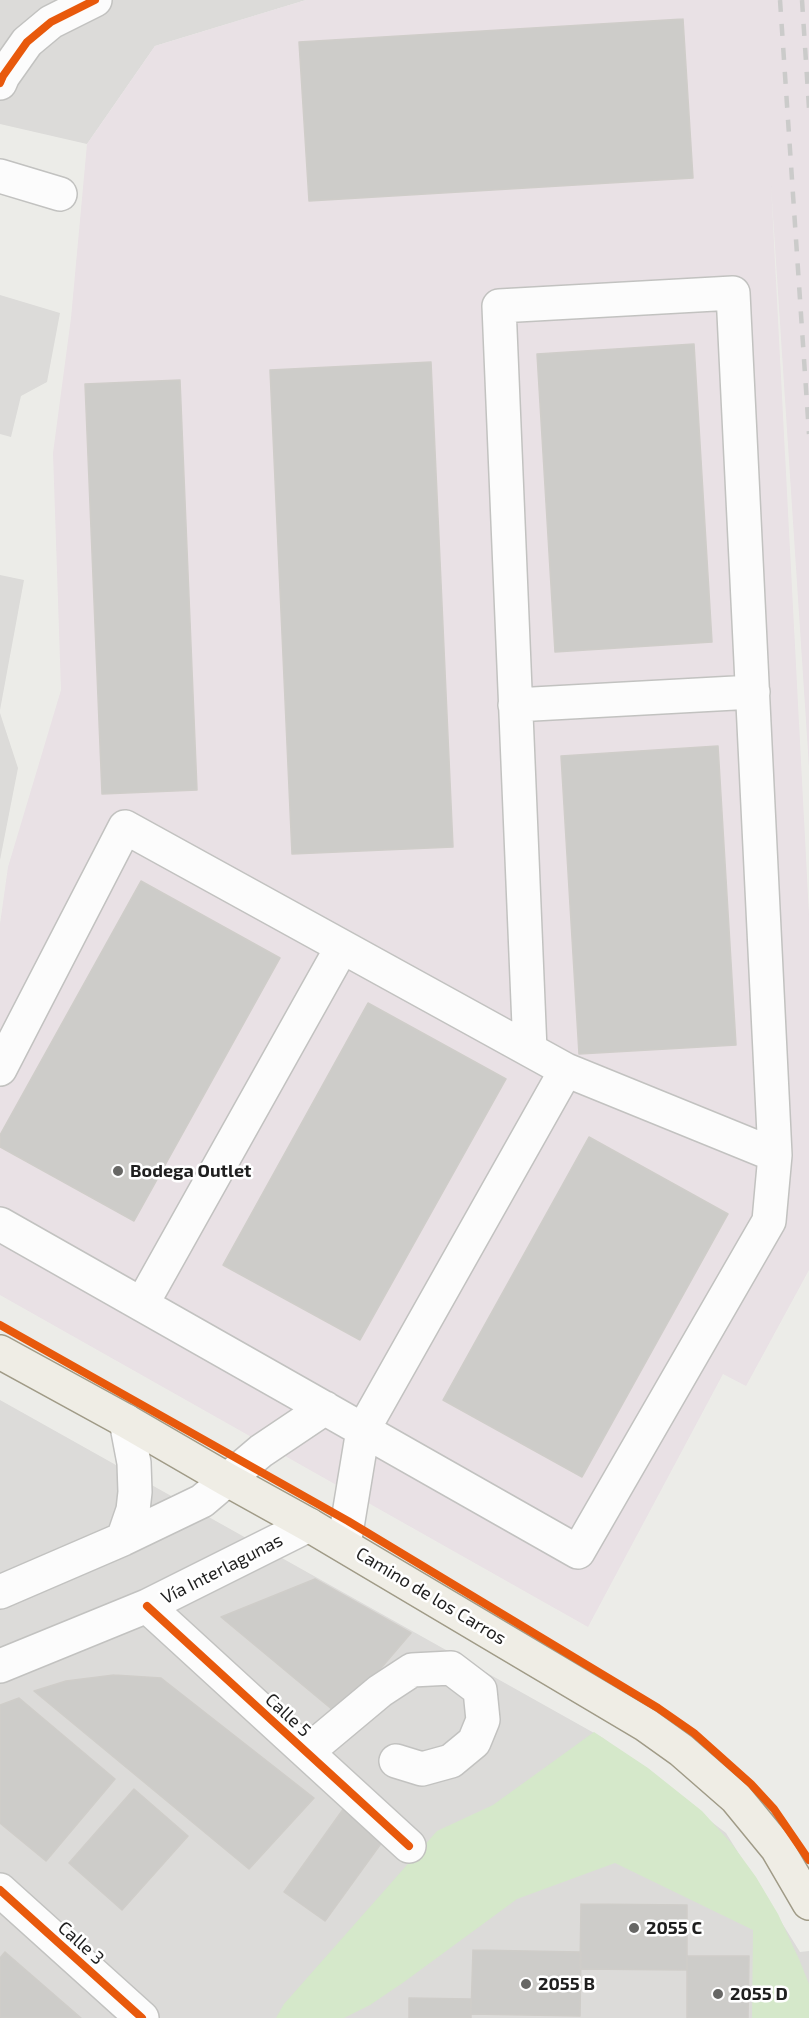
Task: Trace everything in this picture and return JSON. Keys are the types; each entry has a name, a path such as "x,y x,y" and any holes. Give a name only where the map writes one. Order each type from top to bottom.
{"main road":[{"name":"Camino de los Carros","path":"0,1352 344,1545 609,1702 681,1750 711,1774 757,1822 777,1848 809,1903"}],"street":[{"path":"0,83 27,42 51,22 95,0"},
{"path":"0,176 60,194"},
{"path":"0,1224 578,1552 769,1221 775,1155 733,293 499,306 530,1050"},
{"path":"515,705 753,692"},
{"path":"0,1069 125,827 566,1070 775,1155"},
{"path":"142,1304 342,947"},
{"path":"344,1545 363,1430 566,1070"},
{"path":"0,1592 123,1539 202,1501 261,1451 325,1408"},
{"path":"123,1539 133,1510 135,1492 134,1463 126,1421"},
{"name":"Vía Interlagunas","path":"0,1666 147,1606 309,1525"},
{"name":"Calle 5","path":"147,1606 409,1846"},
{"path":"307,1752 380,1691 412,1670 451,1668 480,1690 483,1720 474,1742 451,1761 422,1769 396,1761"},
{"name":"Calle 3","path":"0,1890 142,2018"}],"shaded area":[{"path":"0,0 306,0 155,46 87,144 0,124"},
{"path":"306,0 809,0 809,767 771,185 809,915 809,1270 746,1386 723,1374 588,1627 0,1295 0,924 8,867 61,690 53,453 71,318 87,144 155,46"},
{"path":"0,295 60,313 47,382 21,396 11,437 0,434"},
{"path":"0,575 24,580 0,710"},
{"path":"0,713 18,768 0,860"},
{"path":"0,1400 603,1738 726,1833 800,1952 809,1951 809,2018 0,2018"}],"green space":[{"path":"594,1732 648,1768 702,1811 732,1844 756,1877 778,1914 799,1959 809,1984 809,2018 752,2018 753,1930 615,1863 517,1899 404,1982 370,2005 344,2018 276,2018 284,2004 437,1831 493,1805"}],"building":[{"path":"683,19 693,178 309,201 299,42"},
{"path":"694,344 712,642 555,652 537,354"},
{"path":"431,362 453,847 292,854 270,370"},
{"path":"180,380 197,790 102,794 85,384"},
{"path":"718,746 736,1045 579,1054 561,756"},
{"path":"141,881 280,958 134,1221 0,1147 0,1135"},
{"path":"368,1003 506,1079 360,1340 223,1265"},
{"path":"589,1137 728,1214 582,1477 443,1400"},
{"path":"315,1579 411,1633 340,1716 221,1617"},
{"path":"114,1675 161,1678 314,1798 249,1869 34,1691 66,1681"},
{"path":"19,1698 115,1779 46,1861 0,1823 0,1705"},
{"path":"134,1789 188,1836 122,1910 69,1863"},
{"path":"349,1801 390,1831 325,1921 284,1892"},
{"name":"2055 C","path":"581,1904 687,1905 687,1970 580,1969"},
{"name":"2055 B","path":"473,1950 581,1952 580,2016 471,2014"},
{"path":"5,1952 81,2018 0,2018 0,1958"},
{"name":"2055 D","path":"687,1956 749,1956 748,2018 687,2018"},
{"path":"409,1998 471,1999 471,2018 409,2018"}],"railway":[{"path":"780,0 809,434"},
{"path":"802,0 809,108"}],"cycle path":[{"path":"0,83 27,42 51,22 95,0"},
{"path":"0,1325 348,1521 658,1708 694,1733 751,1784 774,1809 809,1860"},
{"path":"147,1606 409,1846"},
{"path":"0,1890 142,2018"}],"place":[{"name":"Bodega Outlet","path":"118,1171"},
{"name":"2055 C","path":"634,1928"},
{"name":"2055 B","path":"526,1984"},
{"name":"2055 D","path":"718,1994"}]}
